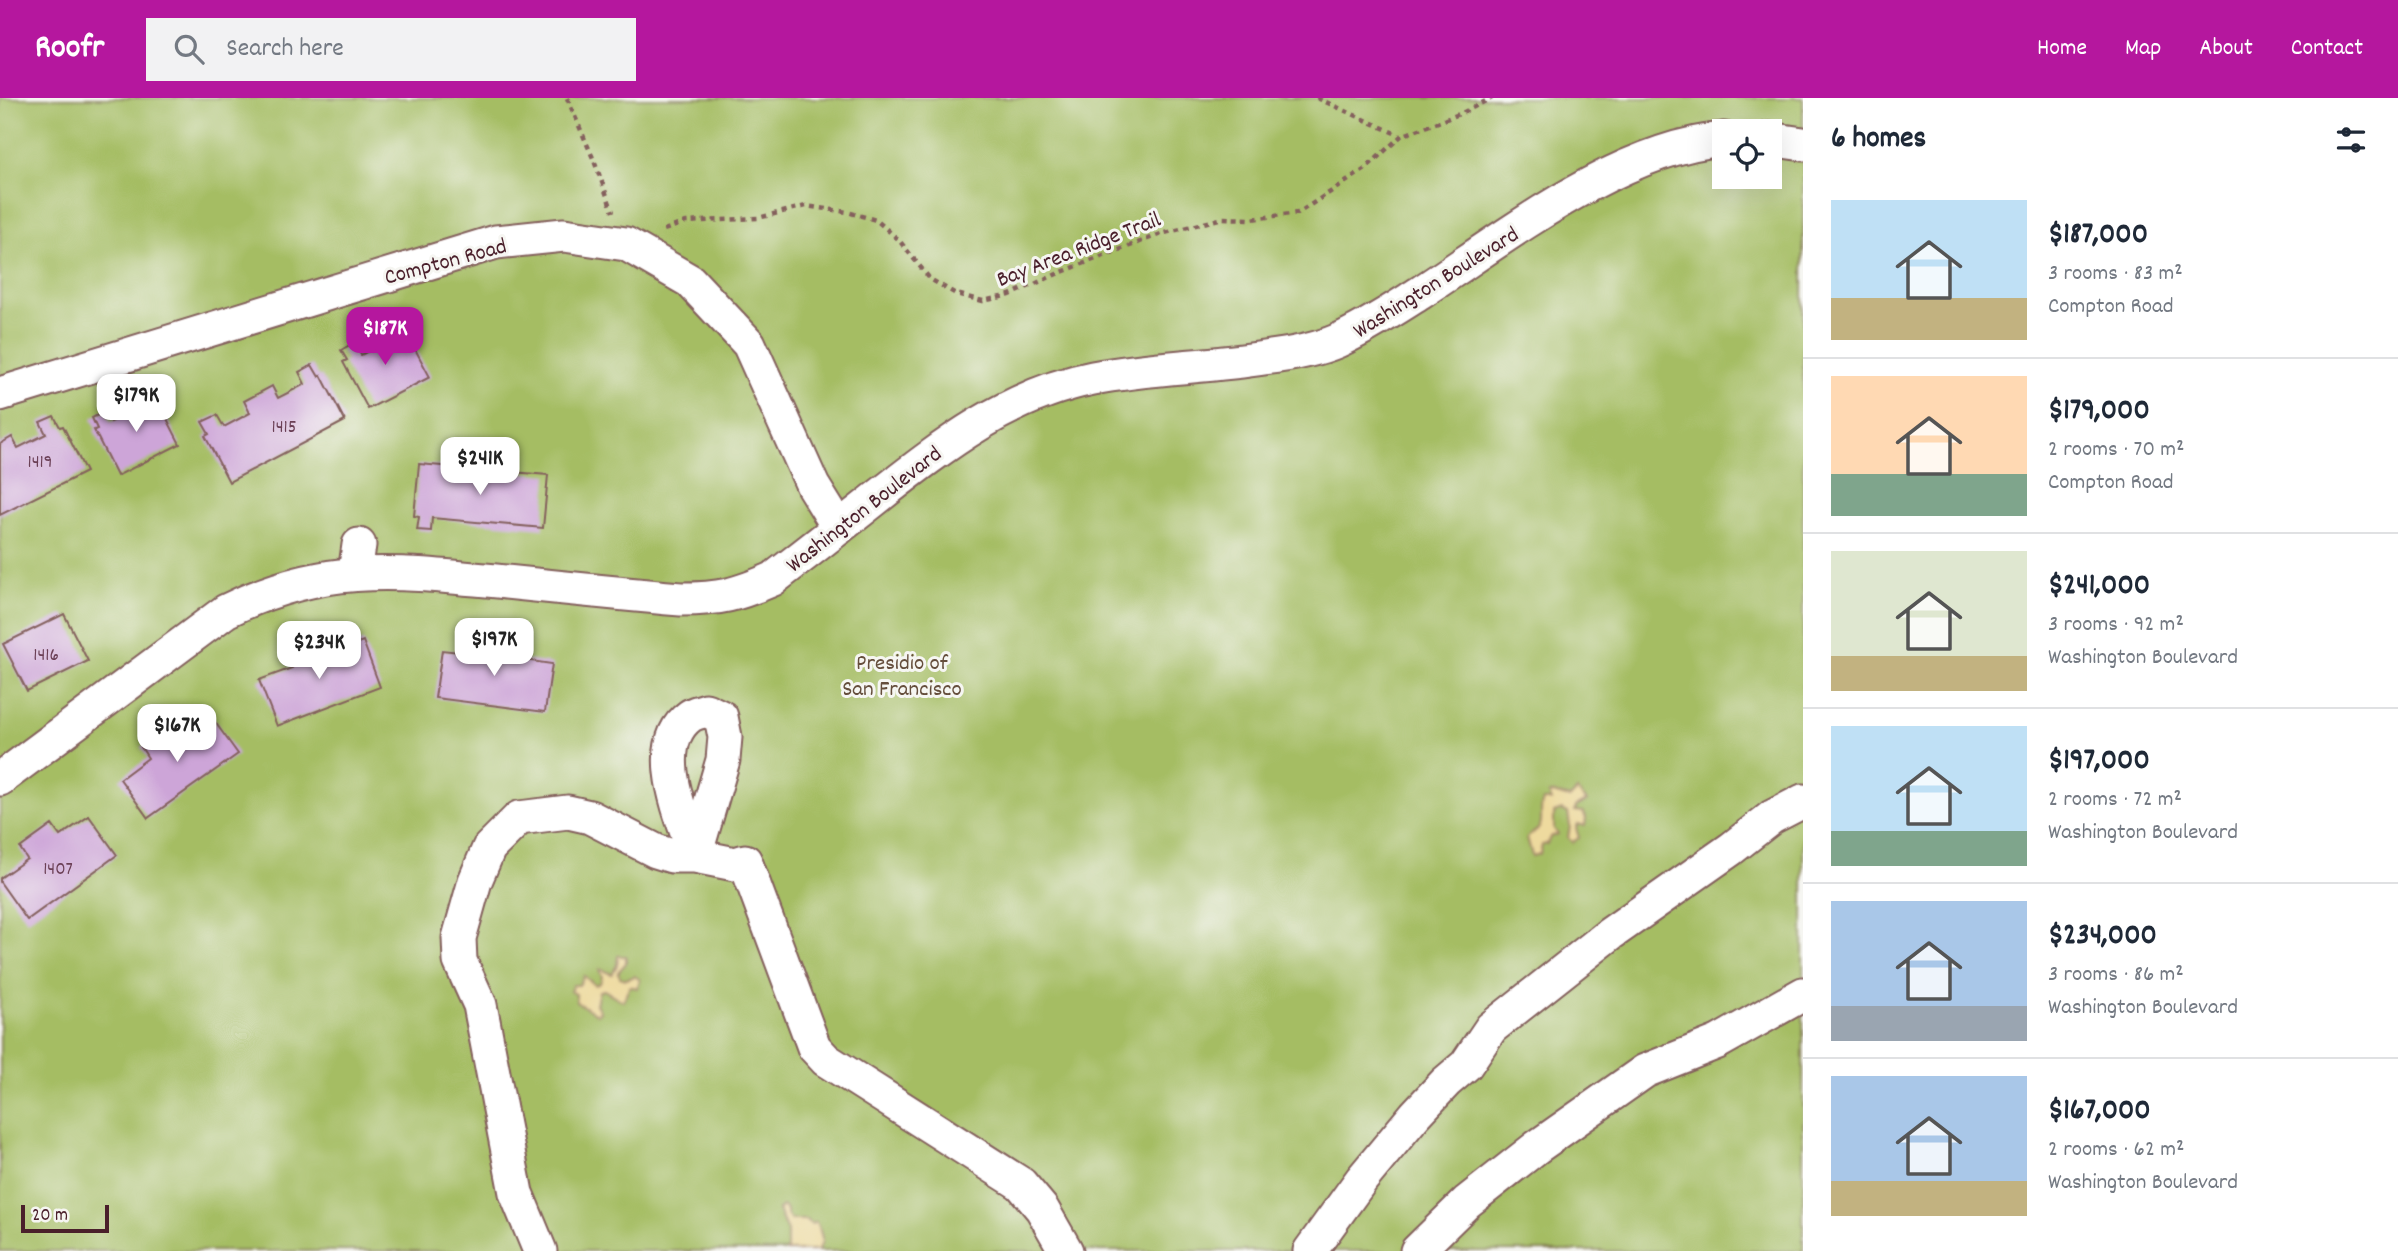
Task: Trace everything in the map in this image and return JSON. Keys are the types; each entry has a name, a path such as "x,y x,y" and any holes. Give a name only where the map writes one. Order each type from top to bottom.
{"street":[{"name":"Washington Boulevard","path":"5,763 226,611 256,596 357,559 404,572 681,599 717,599 745,592 773,579 946,444 1023,401 1055,388 1092,378 1293,354 1335,342 1376,321 1568,197 1619,169 1664,151 1712,140"},
{"path":"1782,141 1803,144"},
{"name":"Compton Road","path":"0,394 496,242 564,235 626,244 690,281 749,344 813,486 839,528"},
{"path":"1310,1251 1362,1179 1415,1115 1466,1065 1491,1028 1610,934 1772,817 1803,801"},
{"path":"540,1251 516,1193 480,1005 460,961 458,938 475,881 489,848 519,818 568,812 590,817 656,851 673,856 695,856 735,863 745,861 814,1047 826,1060 1021,1184 1048,1218 1066,1251"},
{"path":"1417,1251 1467,1202 1537,1147 1644,1071 1718,1042 1803,994"}],"path":[{"path":"567,98 626,244"},
{"path":"1317,98 1401,136"},
{"name":"Bay Area Ridge Trail","path":"626,244 685,222 758,218 806,206 847,212 876,220 898,239 930,279 956,294 983,301 1010,295 1161,234 1223,218 1251,219 1298,213 1364,170 1401,136 1462,113 1492,98"}],"green space":[{"name":"Presidio of San Francisco","path":"0,98 1803,98 1803,1251 0,1251"}],"sand":[{"path":"1577,791 1587,801 1576,807 1575,811 1583,812 1586,818 1585,826 1578,824 1576,828 1579,838 1572,842 1568,838 1568,813 1562,810 1554,813 1554,829 1558,834 1542,845 1540,854 1532,856 1527,837 1539,827 1543,801 1551,801 1549,794 1570,798"},
{"path":"618,956 626,956 626,963 618,972 620,977 626,979 635,976 640,980 637,988 630,986 623,1001 604,990 599,991 596,1004 600,1011 597,1014 576,1002 576,994 570,991 573,985 579,985 584,976 595,985 600,983 602,977 599,969 612,974"},
{"path":"782,1206 791,1220 806,1220 811,1224 816,1222 822,1240 817,1251 787,1251 787,1231 778,1210"}],"building":[{"path":"399,319 430,377 368,409 343,362 347,360 341,350 355,342 361,355 390,339 384,327"},
{"path":"312,365 319,377 321,375 345,421 229,482 205,436 209,434 202,422 217,415 224,427 250,413 244,401 272,386 278,398 305,384 299,372"},
{"path":"147,388 153,401 157,399 180,444 117,476 94,430 97,429 92,418 105,411 111,422 139,407 133,395"},
{"path":"54,416 60,427 63,426 86,472 0,515 0,444 12,437 18,448 46,434 40,422"},
{"path":"419,464 548,475 543,528 432,518 431,531 417,530 419,517 414,516"},
{"path":"64,614 88,661 27,691 3,644"},
{"path":"325,641 330,654 363,641 380,687 277,726 259,680 292,668 288,655"},
{"path":"479,641 519,646 517,659 552,664 545,712 435,698 442,650 477,654"},
{"path":"210,715 238,754 148,818 120,779 148,758 141,747 173,724 182,735"},
{"path":"89,816 117,855 27,920 0,882 0,878 27,859 20,848 52,825 60,836"}]}
